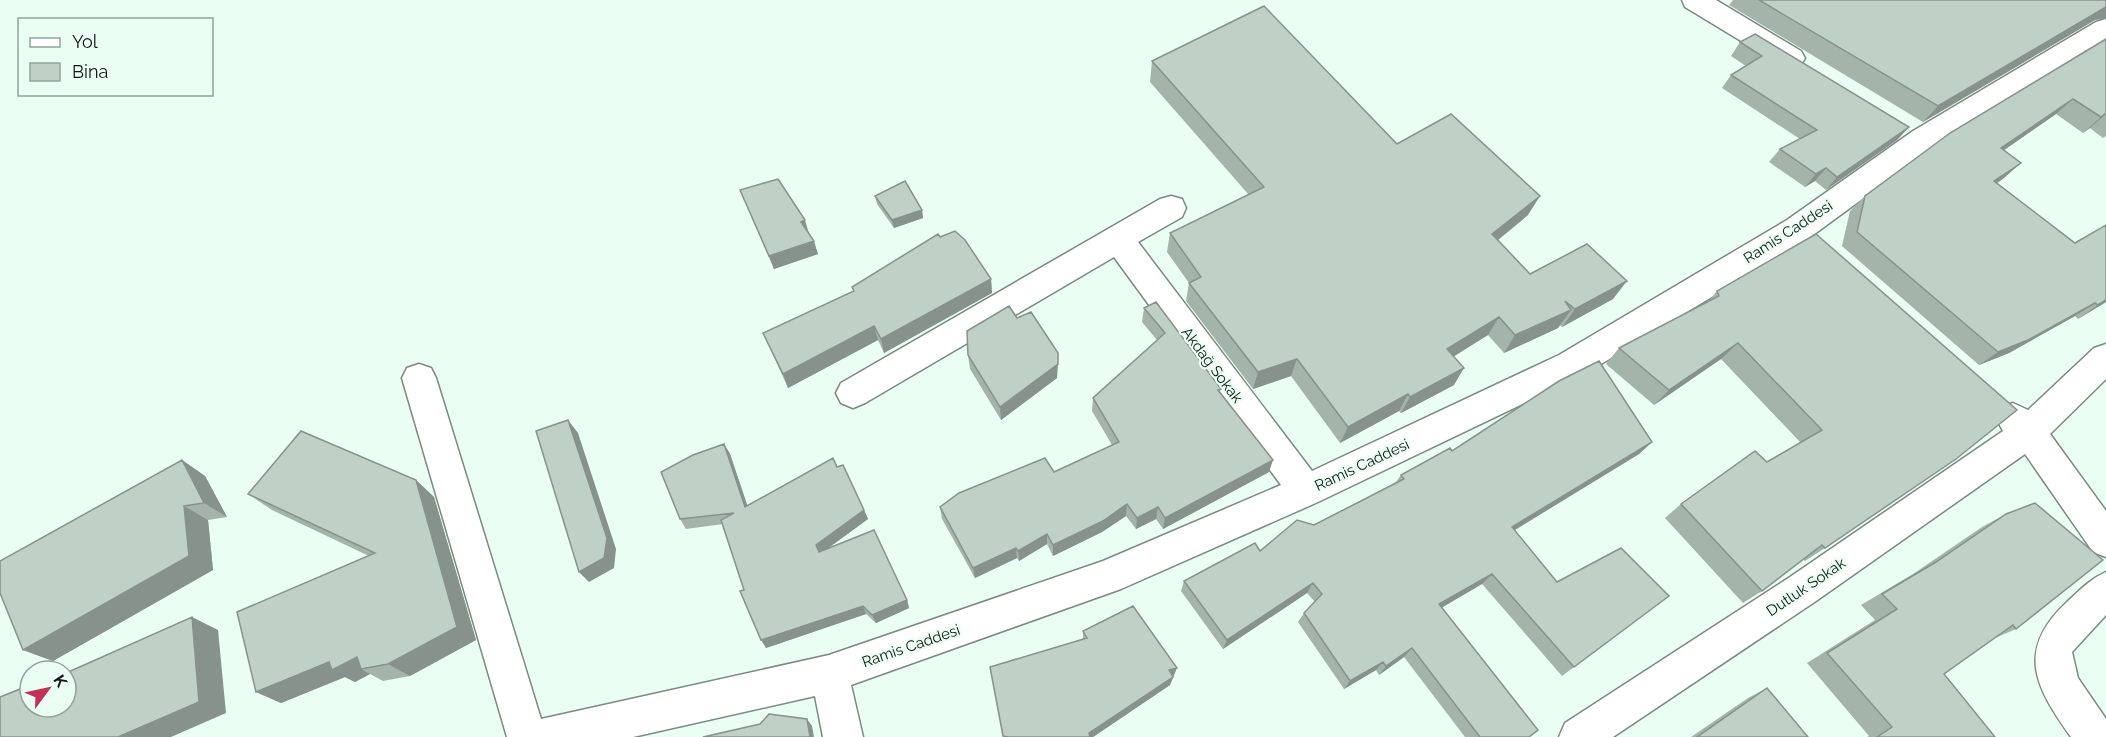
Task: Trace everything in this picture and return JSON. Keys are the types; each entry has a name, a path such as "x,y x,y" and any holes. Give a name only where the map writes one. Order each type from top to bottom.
{"street":[{"path":"1695,0 1814,72"},
{"name":"Ramis Caddesi","path":"546,737 829,674 1108,577 1306,491 1571,365 1798,229 1913,133 2106,29"},
{"path":"853,393 1171,208"},
{"path":"1798,229 1824,252"},
{"name":"Akdağ Sokak","path":"1118,239 1306,491"},
{"name":"Dutluk Sokak","path":"1580,737 1803,590 2029,432 2106,358"},
{"path":"419,378 527,737"},
{"path":"1993,401 2029,432 2106,540"},
{"path":"2095,737 2060,685 2052,662 2056,642 2106,590"},
{"path":"829,674 843,737"}],"building":[{"path":"1759,0 2106,0 2106,7 1938,106"},
{"path":"1264,6 1397,144 1451,114 1540,196 1492,234 1530,274 1587,244 1627,281 1575,309 1565,301 1571,310 1515,335 1499,317 1447,349 1464,368 1410,397 1408,394 1348,427 1297,359 1258,372 1189,283 1201,277 1170,233 1264,187 1152,61"},
{"path":"1755,34 1909,127 1837,177 1826,168 1816,174 1780,149 1817,130 1731,75 1762,56 1740,42"},
{"path":"2106,39 2106,113 2101,117 2073,99 2001,148 2021,163 1994,181 2075,243 2106,225 2106,300 2098,305 2095,303 2028,340 1998,352 1857,232 1865,196 1950,133"},
{"path":"778,179 805,220 801,222 814,241 769,256 740,190"},
{"path":"905,181 922,210 892,220 875,196"},
{"path":"955,231 965,240 991,279 881,339 874,326 783,374 763,333 854,291 852,287 938,234 940,237"},
{"path":"1816,234 2017,410 1956,459 1825,548 1822,545 1762,591 1681,504 1755,451 1767,462 1822,430 1738,343 1669,390 1619,348 1719,296 1717,291"},
{"path":"1156,302 1221,389 1218,390 1273,460 1165,518 1158,507 1137,518 1127,504 1103,521 1053,545 1047,534 1018,551 1016,548 973,568 940,507 959,493 1045,458 1054,472 1119,442 1093,398 1165,333 1144,308"},
{"path":"1009,306 1017,318 1031,312 1058,353 1058,364 1000,407 968,355 967,331"},
{"path":"1599,361 1652,442 1512,527 1557,582 1621,548 1669,596 1574,667 1492,574 1439,604 1538,730 1529,737 1480,737 1412,648 1386,666 1383,662 1350,681 1304,613 1322,594 1313,583 1227,640 1184,581 1255,543 1260,551 1297,520 1314,525 1404,479 1401,475 1450,448 1452,451 1559,381"},
{"path":"568,420 607,538 604,558 579,572 536,431"},
{"path":"301,431 416,480 457,627 388,664 361,669 357,657 332,670 329,662 256,692 237,612 375,553 248,494"},
{"path":"724,444 745,507 833,458 837,467 843,465 864,510 816,545 819,552 874,530 907,600 872,615 863,606 761,640 740,591 744,590 721,520 734,513 680,519 661,472 693,455"},
{"path":"182,460 204,503 184,506 189,556 23,650 0,593 0,561"},
{"path":"2035,503 2103,560 2016,629 2013,625 1944,674 1995,737 1877,737 1892,727 1827,653 1897,609 1882,594 1936,562 2006,514"},
{"path":"1133,606 1177,668 1169,670 1173,677 1089,733 1090,737 1003,736 990,667 1087,638 1083,631"},
{"path":"192,617 199,702 118,737 0,737 0,697 18,690 18,719 78,719 78,668"},
{"path":"1767,688 1808,737 1697,737"},
{"path":"769,714 807,719 810,737 703,737 760,724"}]}
